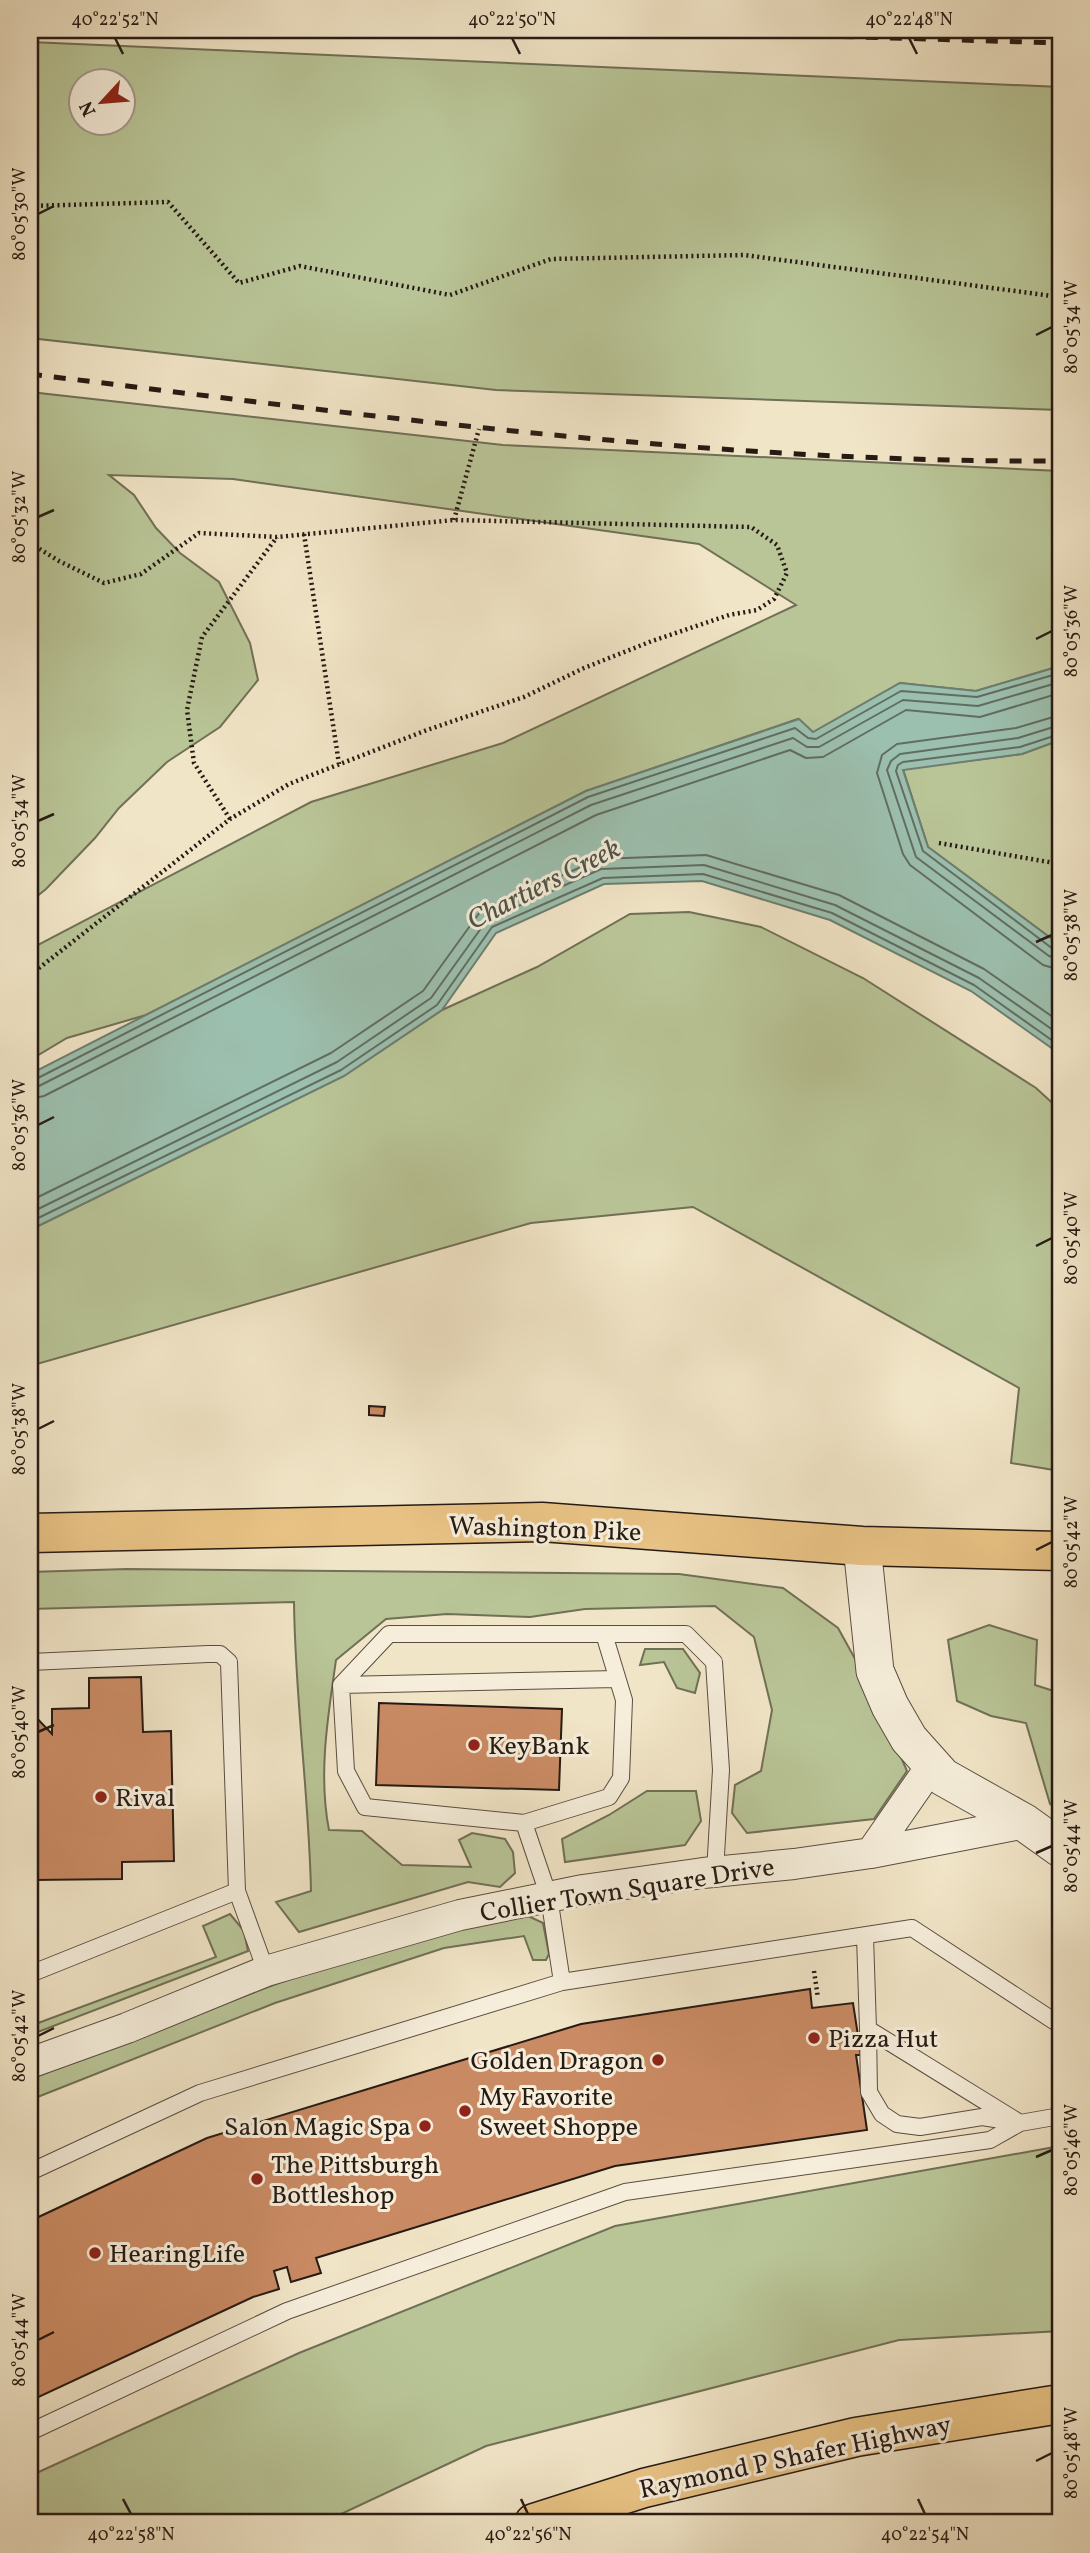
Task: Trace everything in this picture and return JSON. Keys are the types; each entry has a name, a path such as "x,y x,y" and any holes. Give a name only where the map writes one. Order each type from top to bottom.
{"main road":[{"name":"Washington Pike","path":"30,1533 542,1522 862,1546 1060,1551"},
{"name":"Raymond P Shafer Highway","path":"534,2523 644,2488 856,2437 1060,2403"}],"street":[{"path":"862,1546 875,1671 890,1706 909,1739 943,1777 1026,1823 1060,1848"},
{"path":"871,1853 932,1765"},
{"name":"Collier Town Square Drive","path":"30,2063 127,2028 266,1970 460,1915 549,1897 715,1872 871,1853 1026,1823"}],"lane":[{"path":"604,1634 624,1700 621,1779 609,1797 524,1823 365,1807 346,1771 341,1685 388,1634 604,1634 686,1634 714,1662 721,1770 715,1872"},
{"path":"30,1662 208,1654 220,1654 229,1662 237,1891 266,1970"},
{"path":"341,1685 617,1679"},
{"path":"524,1823 549,1897 562,1982"},
{"path":"30,1974 237,1891"},
{"path":"30,2172 200,2093 562,1982 912,1928 1060,2025"},
{"path":"865,1936 869,2092 882,2114 897,2124 920,2127 982,2117 1020,2123 1060,2116"},
{"path":"868,2029 1020,2123"},
{"path":"30,2432 287,2311 625,2192 990,2140 1020,2123"}],"path":[{"path":"30,206 167,202 239,283 300,266 450,295 551,259 744,255 1060,297"},
{"path":"454,520 479,429"},
{"path":"30,543 104,583 141,573 199,533 276,537 454,520 751,527 777,545 787,573 774,599 757,610 729,615 652,641 584,668 524,697 427,730 289,784 230,818 30,975"},
{"path":"304,534 339,764"},
{"path":"230,818 194,763 187,710 202,637 276,537"},
{"path":"939,843 1060,864"}],"shaded area":[{"path":"30,42 1060,87 1060,410 496,390 30,338"},
{"path":"30,392 503,445 1060,471 1060,666 976,691 900,683 812,733 798,719 586,791 146,1015 67,1038 30,1060 30,949 311,802 503,743 796,605 699,544 233,479 109,475 134,495 156,528 180,553 219,582 250,643 258,680 220,727 167,762 119,808 95,838 46,889 30,902"},
{"path":"1060,740 1060,945 928,847 903,769 1022,754"},
{"path":"689,912 761,927 863,978 1036,1088 1060,1110 1060,1471 1011,1463 1019,1388 693,1207 531,1223 30,1366 30,1230 344,1076 442,1010 537,967 630,914"},
{"path":"127,1569 679,1574 783,1588 838,1628 870,1686 907,1771 874,1819 747,1833 732,1813 735,1785 761,1771 772,1710 754,1637 715,1606 585,1609 530,1617 447,1614 386,1619 336,1660 324,1766 329,1830 362,1831 402,1865 471,1867 459,1840 472,1833 505,1839 513,1852 515,1873 500,1887 468,1882 299,1932 276,1902 311,1891 294,1602 30,1609 30,1572"},
{"path":"989,1625 1037,1640 1035,1685 1060,1693 1060,1811 1050,1804 1026,1723 991,1716 957,1701 948,1640"},
{"path":"645,1649 683,1649 700,1673 695,1693 677,1688 664,1662 640,1665"},
{"path":"647,1791 696,1791 701,1821 685,1845 565,1862 562,1839 609,1815"},
{"path":"230,1914 244,1931 248,1951 30,2035 30,2026 216,1957 203,1926"},
{"path":"526,1915 543,1923 549,1954 546,1960 533,1960 524,1936 444,1948 275,2003 30,2100 30,2079 234,2000 389,1946 452,1929"},
{"path":"1060,2146 1060,2331 899,2340 486,2446 322,2523 30,2523 30,2476 299,2353 615,2226"}],"water":[{"name":"Chartiers Creek","path":"1060,666 1060,740 1022,754 903,770 928,847 1060,945 1060,1054 971,991 830,920 702,881 604,884 496,933 442,1010 344,1076 30,1230 30,1074 586,791 799,719 813,732 900,683 976,691"}],"building":[{"path":"369,1406 385,1407 384,1416 369,1415"},
{"name":"Rival","path":"141,1677 143,1732 171,1731 174,1861 122,1862 122,1879 33,1880 33,1867 30,1867 30,1711 52,1734 52,1709 89,1708 89,1678"},
{"path":"379,1703 562,1709 559,1790 376,1785"},
{"path":"810,1989 812,2008 853,2003 861,2055 856,2055 867,2130 615,2166 316,2258 321,2273 291,2282 287,2267 274,2271 279,2289 253,2297 30,2401 30,2221 207,2138 581,2024"}],"railway":[{"path":"626,30 1060,43"},
{"path":"30,374 415,421 673,445 931,460 1060,461"}],"place":[{"name":"KeyBank","path":"474,1745"},
{"name":"Rival","path":"101,1797"},
{"name":"Pizza Hut","path":"814,2038"},
{"name":"Golden Dragon","path":"658,2060"},
{"name":"My Favorite Sweet Shoppe","path":"465,2111"},
{"name":"Salon Magic Spa","path":"425,2126"},
{"name":"The Pittsburgh Bottleshop","path":"257,2179"},
{"name":"HearingLife","path":"95,2253"}]}
